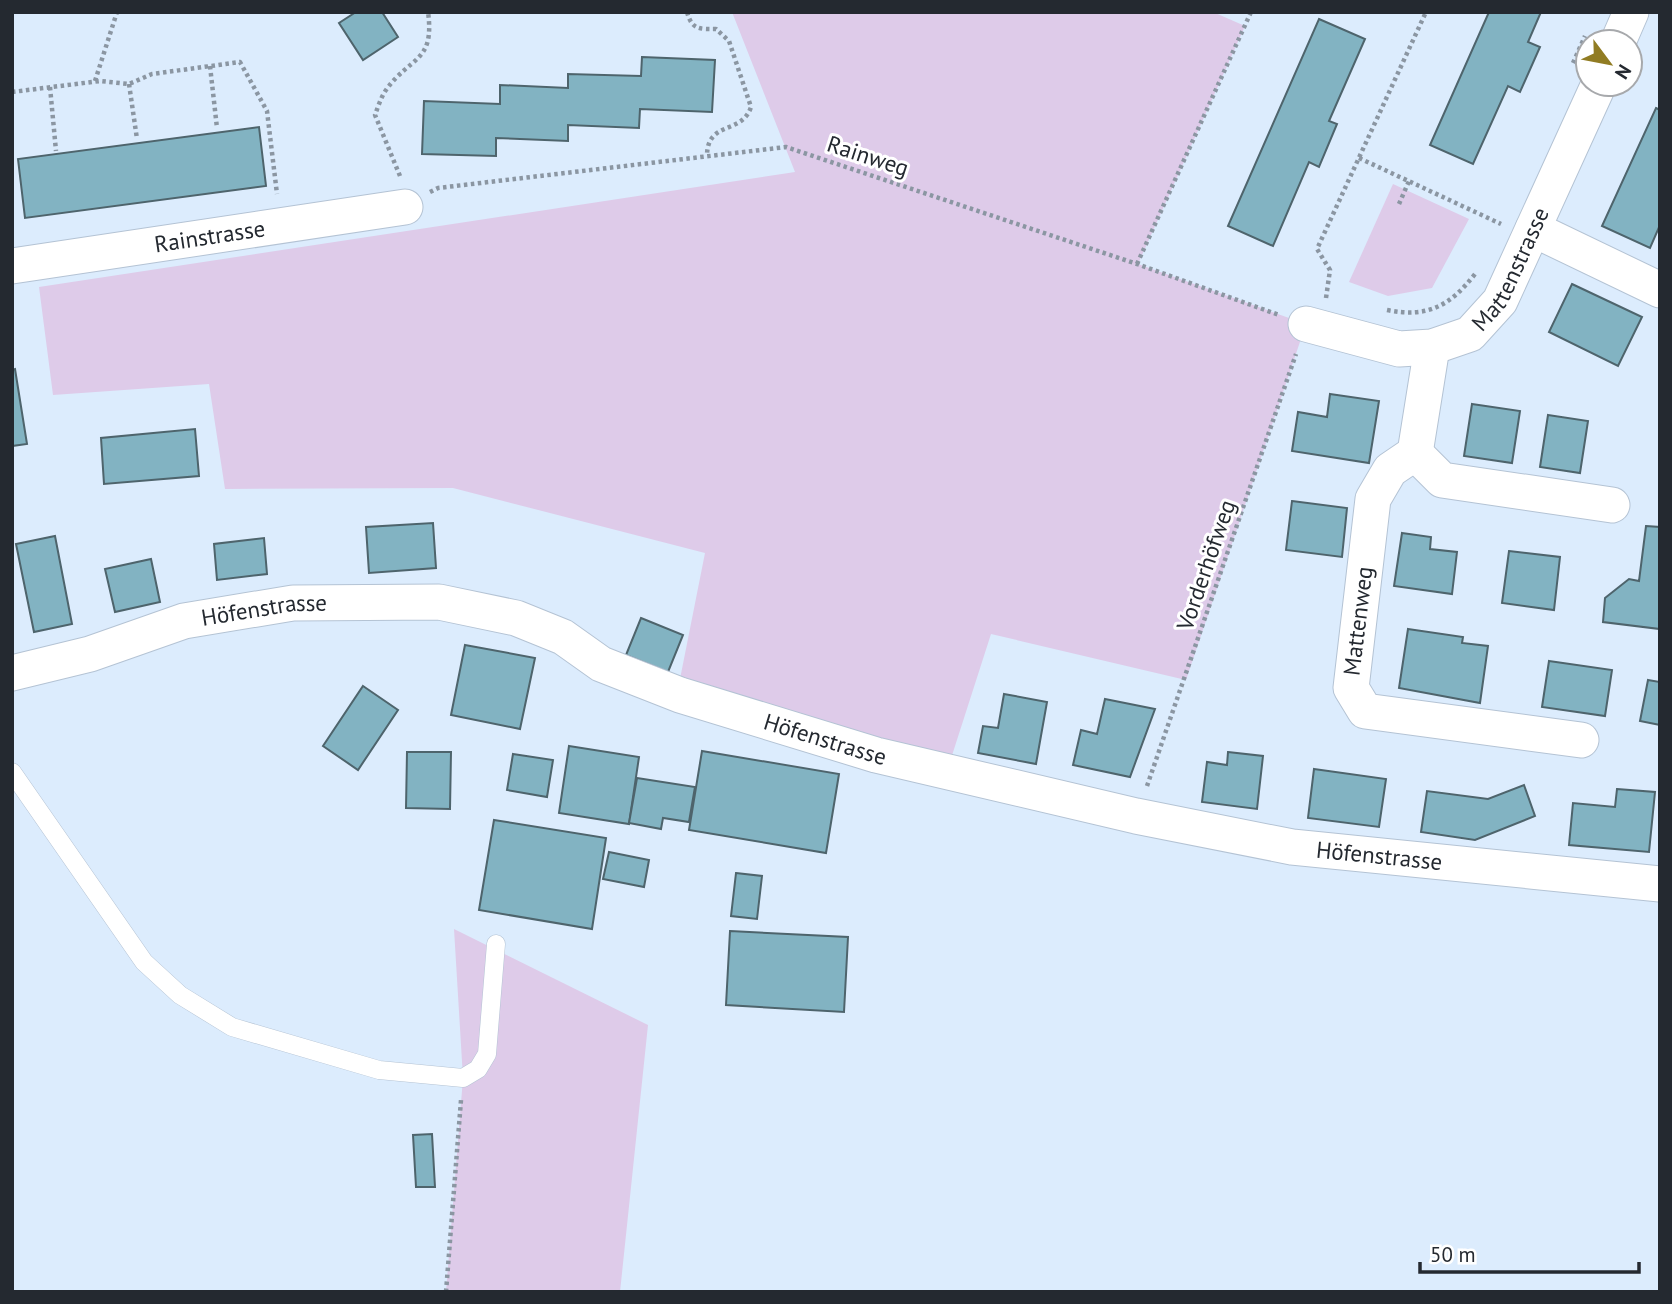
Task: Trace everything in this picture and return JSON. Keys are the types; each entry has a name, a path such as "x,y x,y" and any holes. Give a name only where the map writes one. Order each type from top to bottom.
{"street":[{"path":"1610,28 1631,12"},
{"name":"Mattenstrasse","path":"1316,311 1399,349 1432,348 1470,334 1500,301 1513,222 1574,97"},
{"name":"Rainstrasse","path":"12,266 405,207"},
{"path":"1513,222 1660,290"},
{"path":"1432,348 1415,453 1442,480 1612,505"},
{"name":"Mattenweg","path":"1415,453 1390,470 1373,499 1350,688 1365,711 1581,740"},
{"name":"Höfenstrasse","path":"12,673 90,654 184,621 293,603 439,602 516,618 563,637 601,664 693,699 876,755 1136,816 1292,847 1660,884"}],"lane":[{"path":"12,772 144,962 180,995 232,1027 379,1070 463,1078 478,1069 487,1054 496,944"}],"path":[{"path":"95,81 117,12"},
{"path":"405,207 398,167 381,135 375,115 386,90 426,49 430,29 428,12"},
{"path":"687,12 690,24 696,28 716,29 729,41 751,107 745,120 711,137 707,145 707,156"},
{"path":"1137,264 1251,12"},
{"path":"1426,12 1359,158 1513,222"},
{"path":"12,92 95,81 128,84 152,74 240,62 267,111 281,226"},
{"path":"210,66 218,128"},
{"path":"128,84 136,139"},
{"path":"50,87 56,151"},
{"name":"Rainweg","path":"405,207 438,188 786,147 1137,264 1316,311 1340,300"},
{"name":"Vorderhöfweg","path":"1136,816 1330,270 1317,249 1359,158"},
{"path":"1399,204 1409,181"},
{"path":"1495,236 1513,222"},
{"path":"1381,309 1436,310 1458,296 1478,271"},
{"path":"446,1292 463,1078"}],"shaded area":[{"path":"732,12 1213,12 1245,26 1138,264 1306,324 1186,680 991,634 947,771 679,684 705,553 453,488 225,489 209,384 53,395 39,287 795,172"},
{"path":"1393,184 1469,219 1432,288 1388,296 1349,282"},
{"path":"454,929 648,1025 620,1292 446,1292 463,1078"}],"building":[{"path":"356,12 382,12 398,37 363,60 339,23"},
{"path":"1489,12 1541,12 1528,42 1540,47 1520,92 1508,86 1473,164 1430,145"},
{"path":"1319,19 1365,39 1329,121 1337,124 1319,167 1309,162 1273,246 1228,226"},
{"path":"642,57 715,60 712,112 640,109 639,128 568,125 568,141 496,138 496,156 422,154 424,101 500,104 500,85 568,88 568,74 641,76"},
{"path":"1656,108 1660,110 1660,225 1650,248 1602,226"},
{"path":"259,127 266,186 25,218 18,159"},
{"path":"1572,284 1642,317 1618,366 1549,332"},
{"path":"15,369 27,444 12,446 12,370"},
{"path":"1330,394 1379,401 1369,463 1292,451 1298,412 1327,417"},
{"path":"1472,404 1520,411 1512,463 1464,456"},
{"path":"1548,415 1588,421 1580,473 1540,467"},
{"path":"195,429 199,476 104,484 101,438"},
{"path":"1292,501 1347,508 1342,557 1286,550"},
{"path":"433,523 436,568 369,573 366,527"},
{"path":"1646,526 1660,527 1660,629 1603,622 1605,598 1629,579 1639,581"},
{"path":"1402,533 1431,537 1430,549 1457,552 1452,594 1394,586"},
{"path":"55,536 72,624 34,632 16,544"},
{"path":"264,538 267,574 217,580 214,544"},
{"path":"1509,551 1560,557 1554,610 1502,603"},
{"path":"151,559 160,602 115,612 105,569"},
{"path":"641,618 683,635 668,672 626,655"},
{"path":"1408,629 1463,637 1462,643 1488,646 1480,703 1399,688"},
{"path":"465,645 535,658 520,729 451,715"},
{"path":"1549,661 1612,670 1605,716 1542,707"},
{"path":"1648,680 1660,682 1660,725 1640,721"},
{"path":"363,686 398,710 358,770 323,746"},
{"path":"1004,694 1047,702 1036,764 978,753 983,726 998,728"},
{"path":"1105,699 1155,709 1130,777 1073,765 1081,730 1097,734"},
{"path":"569,746 639,757 629,824 559,813"},
{"path":"702,751 839,774 826,853 689,830"},
{"path":"407,752 451,752 450,809 406,808"},
{"path":"1228,752 1263,756 1257,809 1202,802 1207,762 1227,765"},
{"path":"513,754 553,760 547,797 507,790"},
{"path":"1314,769 1386,779 1379,827 1308,818"},
{"path":"637,778 695,787 689,822 663,818 661,829 629,823"},
{"path":"1524,785 1535,816 1475,840 1421,832 1427,791 1488,799"},
{"path":"1617,789 1655,792 1649,852 1569,845 1573,803 1615,807"},
{"path":"494,820 606,838 592,929 479,910"},
{"path":"609,852 649,860 644,887 603,879"},
{"path":"736,873 762,876 757,919 731,916"},
{"path":"730,931 848,937 844,1012 726,1005"},
{"path":"432,1134 435,1187 416,1187 413,1135"}]}
